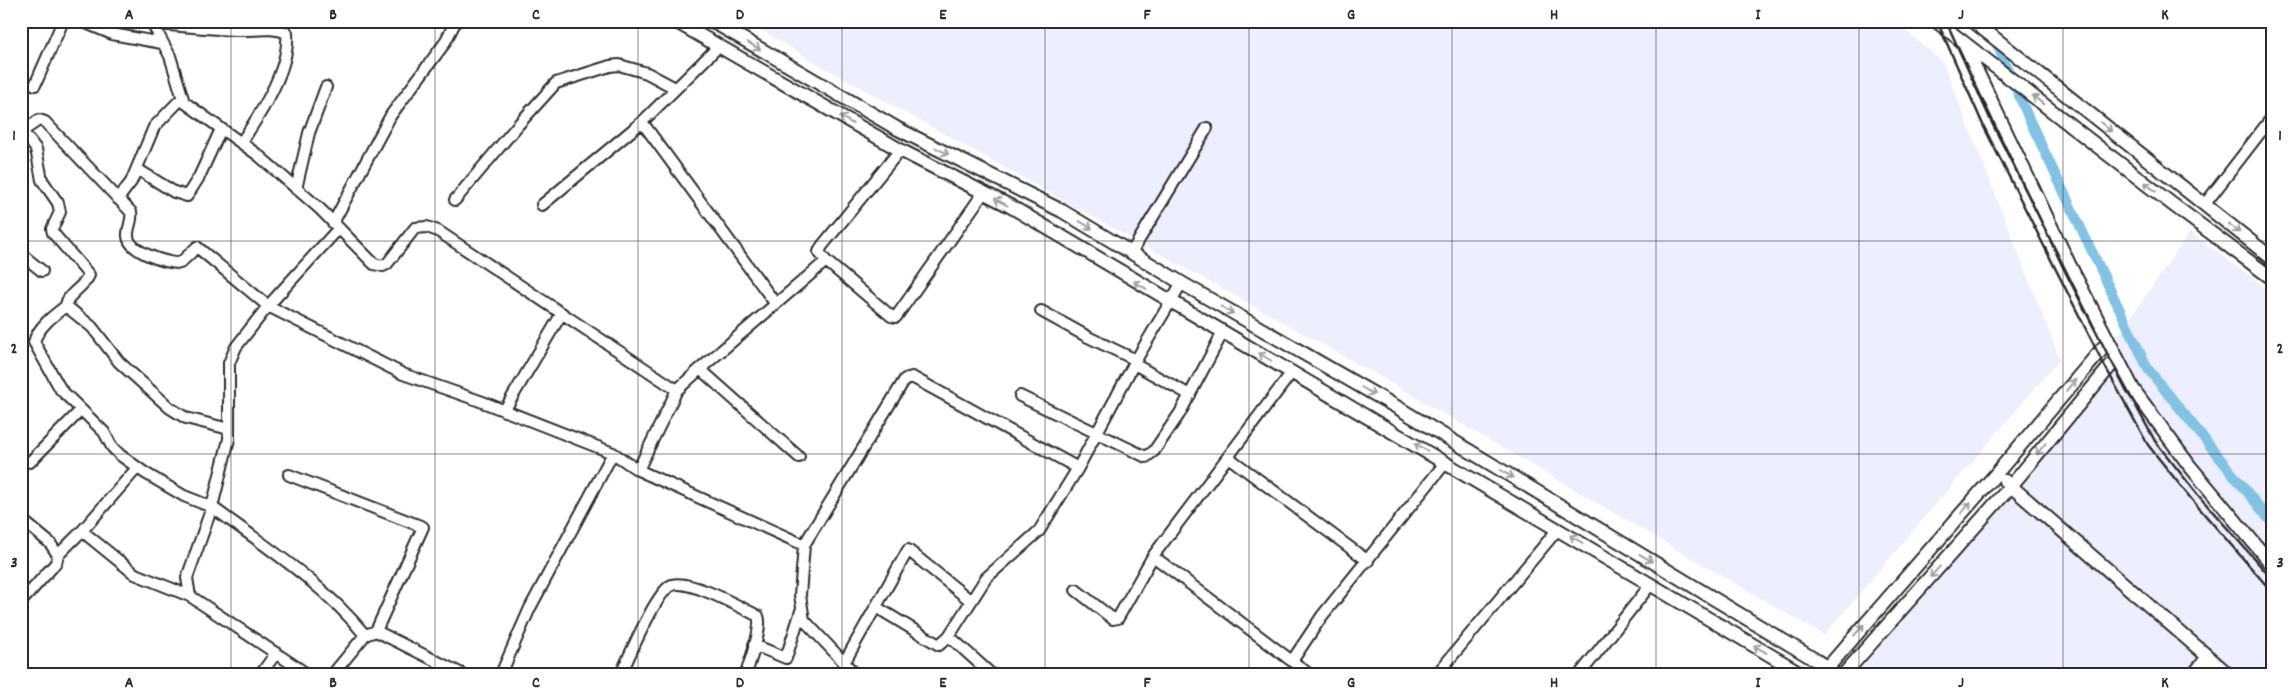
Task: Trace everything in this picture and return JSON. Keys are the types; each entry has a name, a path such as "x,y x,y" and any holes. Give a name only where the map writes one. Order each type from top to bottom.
{"street":[{"path":"35,85 63,21"},
{"path":"81,21 112,34 162,43"},
{"path":"190,596 187,578 212,507 229,439 229,363 236,347 336,225 391,115 444,44 456,21"},
{"path":"674,21 894,147 984,192 1446,462 1802,674"},
{"path":"712,21 898,129 1062,211 1181,284 1400,409 1827,671 2108,342"},
{"path":"1936,21 2172,204 2273,279"},
{"path":"1973,21 2182,190 2205,204 2273,259"},
{"path":"151,22 172,60 182,98 189,106 241,143 296,188 374,264 383,266 390,262 415,228 427,227 438,231 677,390"},
{"path":"151,22 235,30 251,30 265,25 288,33 281,69 268,101 241,143"},
{"path":"1967,45 2070,266 2133,389 2189,465 2273,566"},
{"path":"542,205 642,122 674,88 718,47"},
{"path":"456,200 512,132 556,83 610,66 620,65 647,73 674,88"},
{"path":"296,188 309,133 326,87"},
{"path":"118,199 129,186 154,127 182,98"},
{"path":"2205,204 2273,116"},
{"path":"365,635 347,613 294,568 212,507 184,496 137,468 114,450 104,432 58,385 49,365 37,350 34,342 37,334 50,318 66,306 68,300 87,281 90,275 53,232 52,229 60,212 58,203 42,180 36,149 22,131 39,120 45,122 131,212 128,238 138,249 159,260 180,263 197,247 268,306 403,374 612,453 638,470 804,545"},
{"path":"642,122 775,303"},
{"path":"1131,253 1206,128"},
{"path":"137,169 174,192 187,196 199,177 221,129"},
{"path":"898,129 894,147 822,246 820,254 891,316 896,317 984,192"},
{"path":"2172,204 2182,190"},
{"path":"21,254 42,271"},
{"path":"638,470 677,390 775,303 826,261"},
{"path":"876,606 939,644 949,636 986,578 1039,531 1078,468 1135,362 1181,284"},
{"path":"66,306 92,327 119,362 170,408 186,418 229,429"},
{"path":"1041,311 1135,362 1190,395"},
{"path":"504,411 562,313"},
{"path":"1020,396 1146,458 1154,450 1190,395 1223,332"},
{"path":"1844,674 2011,486 2117,358"},
{"path":"700,369 799,457"},
{"path":"1076,590 1113,619 1116,619 1153,556 1292,372"},
{"path":"855,674 806,625 800,595 804,545 900,386 908,377 1078,468"},
{"path":"30,462 81,410"},
{"path":"501,674 530,608 612,453"},
{"path":"1228,457 1368,561"},
{"path":"1292,661 1322,616 1446,462"},
{"path":"21,602 56,563 58,555 82,531 137,468"},
{"path":"1996,474 2228,674"},
{"path":"289,475 422,528 376,631 365,635 333,674"},
{"path":"21,519 50,543 58,555"},
{"path":"1437,674 1558,529"},
{"path":"82,531 135,574 190,596 307,674"},
{"path":"844,663 908,550 971,601"},
{"path":"1153,556 1310,674"},
{"path":"621,674 659,595 671,585 678,584 702,589 758,616 760,621 746,674"},
{"path":"1580,674 1652,584"},
{"path":"754,645 786,658 802,608"},
{"path":"376,631 462,674"},
{"path":"949,636 991,674"},
{"path":"261,674 276,653"},
{"path":"2194,674 2208,657"}],"shaded area":[{"path":"746,21 1894,21 1943,62 2060,359 1824,635 1374,373 811,60"},
{"path":"2190,232 2273,293 2273,674 1856,674 2001,504"}],"waterway":[{"path":"1987,21 2029,119 2148,369 2273,524"}],"railway":[{"path":"1937,21 1984,127 2101,359 2148,445 2192,500 2273,593"},
{"path":"1946,21 1992,123 2108,355 2155,441 2198,495 2273,580"}]}
